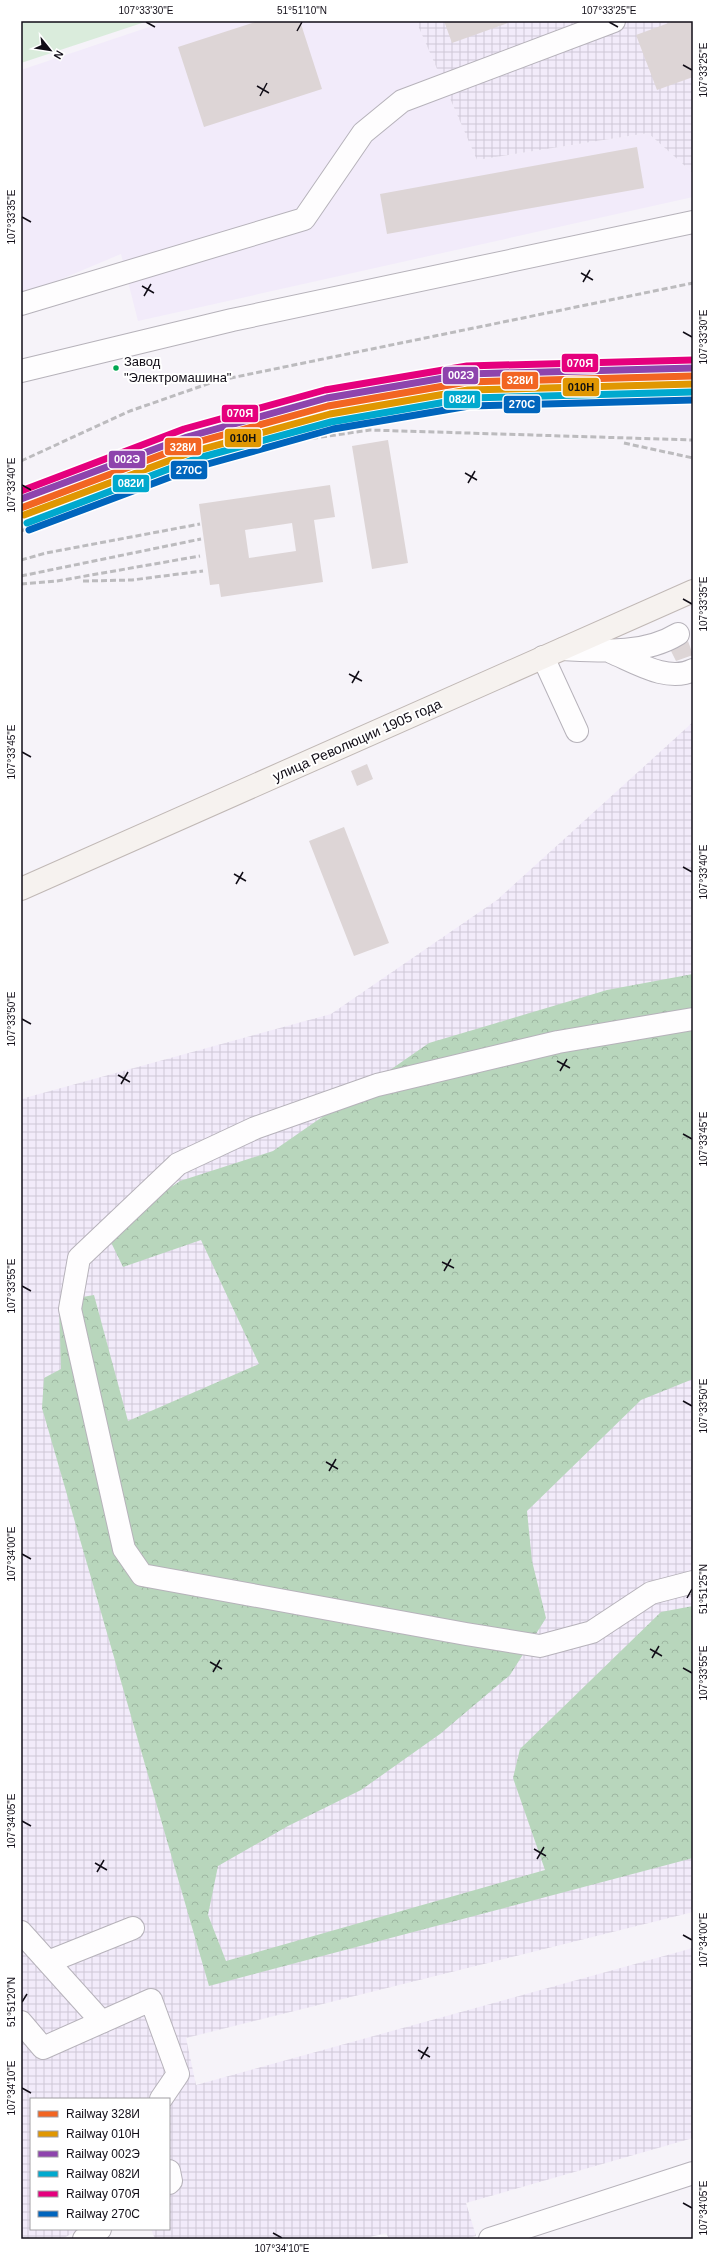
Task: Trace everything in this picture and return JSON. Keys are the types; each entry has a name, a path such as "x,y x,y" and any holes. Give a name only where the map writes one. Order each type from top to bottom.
{"main road":[{"name":"улица Революции 1905 года","path":"21,889 693,591"}],"street":[{"path":"21,304 304,219 363,133 402,101 614,21"},
{"path":"21,371 232,320 693,222"},
{"path":"563,649 610,652 651,646 665,642 678,634"},
{"path":"610,652 668,674 684,674 693,670"},
{"path":"543,658 577,731"},
{"path":"693,1019 558,1042 377,1085 255,1128 178,1164 79,1258 70,1310 124,1549 142,1575 540,1646 592,1632 651,1593 693,1582"},
{"path":"48,1962 133,1928"},
{"path":"21,1932 102,2022"},
{"path":"21,2022 43,2048 151,2000 178,2074 162,2098"},
{"path":"490,2239 535,2232 693,2173"},
{"path":"84,2239 98,2230"}],"shaded area":[{"path":"160,21 416,21 477,160 648,133 693,173 693,197 138,321 121,254 21,296 21,70 155,25"},
{"path":"416,21 693,21 693,173 648,133 477,160"},
{"path":"693,722 693,1912 186,2038 196,2085 693,1948 693,2138 466,2203 476,2236 465,2239 389,2239 386,2233 362,2239 155,2239 151,2230 170,2230 170,2098 30,2098 30,2230 78,2230 62,2239 21,2239 21,1099 331,1014 497,900"}],"green space":[{"path":"21,21 148,21 21,63"},
{"path":"693,974 693,1379 641,1400 527,1511 532,1561 546,1618 510,1675 440,1734 361,1790 288,1826 218,1866 208,1915 226,1961 545,1870 513,1778 520,1749 661,1612 693,1606 693,1858 209,1986 42,1408 44,1378 61,1369 59,1301 94,1295 128,1421 259,1364 201,1240 123,1267 106,1232 180,1181 273,1151 429,1043 607,990"}],"building":[{"path":"258,21 300,21 322,89 204,127 178,47"},
{"path":"444,21 508,21 508,23 452,43"},
{"path":"674,21 693,21 693,77 657,90 636,35"},
{"path":"637,147 644,188 387,234 380,194"},
{"path":"388,440 408,563 372,569 352,446"},
{"path":"330,485 335,517 314,520 323,582 221,597 219,584 210,585 199,504","holes":["292,523 296,551 249,558 245,530"]},
{"path":"688,641 693,655 676,661 671,651"},
{"path":"367,764 373,779 357,786 351,771"},
{"path":"344,827 389,943 354,956 309,841"}],"railway":[{"path":"21,461 130,411 216,381 693,283"},
{"path":"21,531 171,475 287,442 370,430 693,440"},
{"path":"624,443 693,458"},
{"path":"21,560 46,553 200,524"},
{"path":"21,576 201,539"},
{"path":"21,584 57,581 200,556"},
{"path":"83,581 132,580 203,571"}],"rail line":[{"name":"070Я","path":"21,491 184,429 325,390 467,366 693,360"},
{"name":"002Э","path":"21,499 187,437 327,398 467,374 693,368"},
{"name":"328И","path":"21,508 190,444 328,406 467,382 693,376"},
{"name":"010Н","path":"24,515 192,452 330,414 468,390 693,384"},
{"name":"082И","path":"27,523 195,459 331,422 469,398 693,392"},
{"name":"270С","path":"29,530 197,467 333,429 469,406 693,400"}],"place":[{"name":"Завод \"Электромашина\"","path":"116,368"}]}
